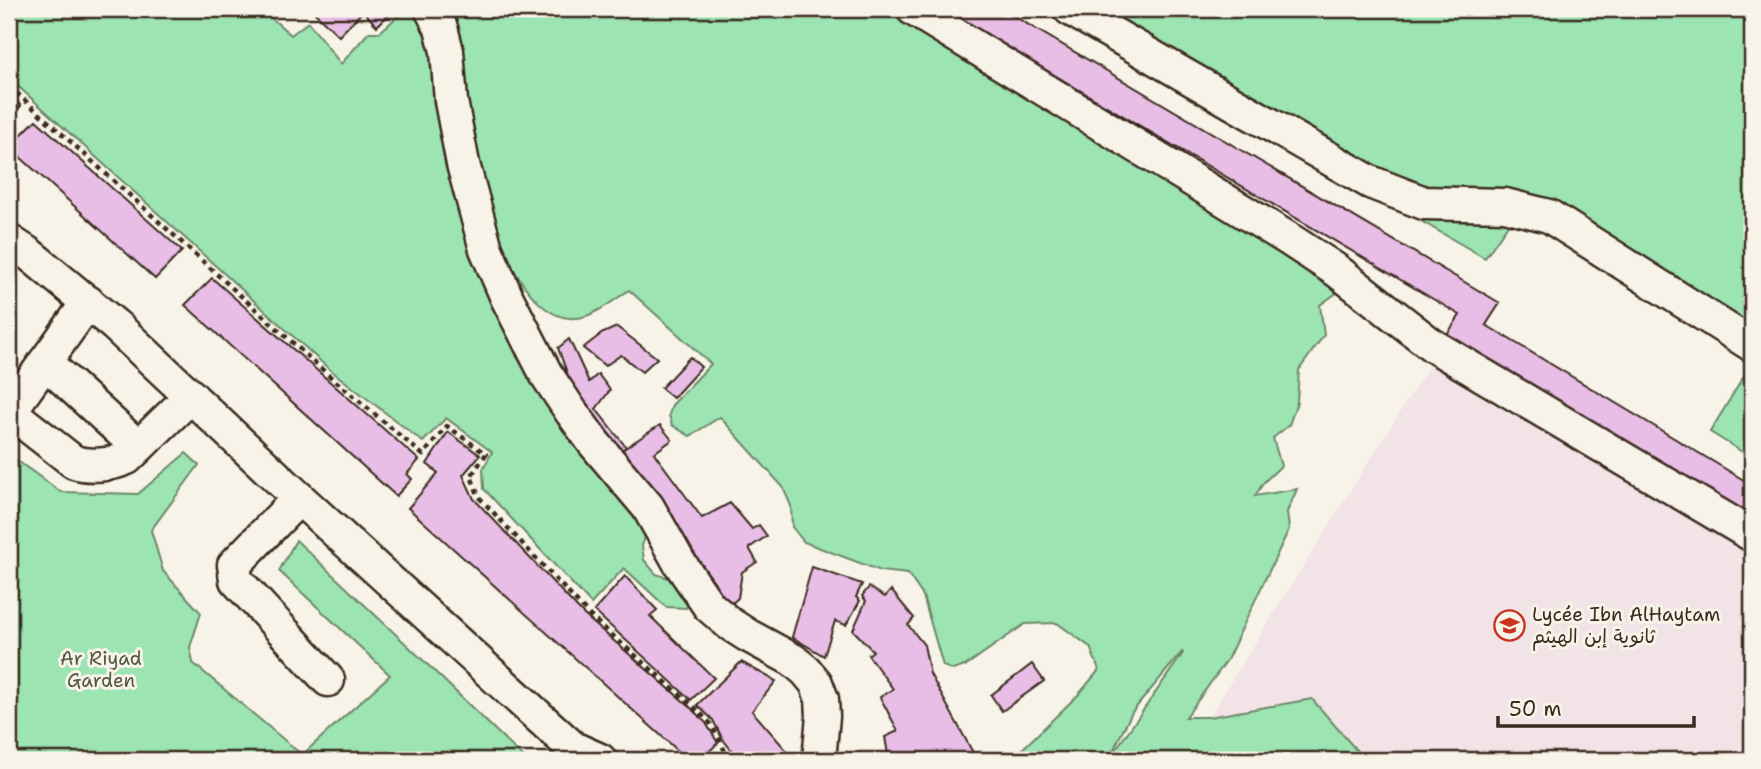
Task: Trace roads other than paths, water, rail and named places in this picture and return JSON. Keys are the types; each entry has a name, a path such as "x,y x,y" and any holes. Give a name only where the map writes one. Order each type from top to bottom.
{"street":[{"path":"431,9 441,27 447,51 452,102 461,151 485,249 507,298 547,374 570,410 648,507 679,562 709,606 738,630 793,660 816,684 822,699 823,716 819,760"},
{"path":"913,9 1287,238 1336,270 1432,345 1752,535"},
{"path":"1070,9 1370,182 1424,203 1505,205 1549,216 1752,345"},
{"path":"9,241 29,254 116,326 575,757"},
{"path":"88,302 16,403 15,413 19,419 74,462 109,464 127,458 191,396"},
{"path":"45,362 138,447"},
{"path":"299,498 234,565 234,571 236,579 328,680"}],"place":[{"name":"Lycée Ibn AlHaytam ثانوية إبن الهيثم","path":"1509,625"}],"park label":[{"name":"Ar Riyad Garden","path":"101,669"}]}
